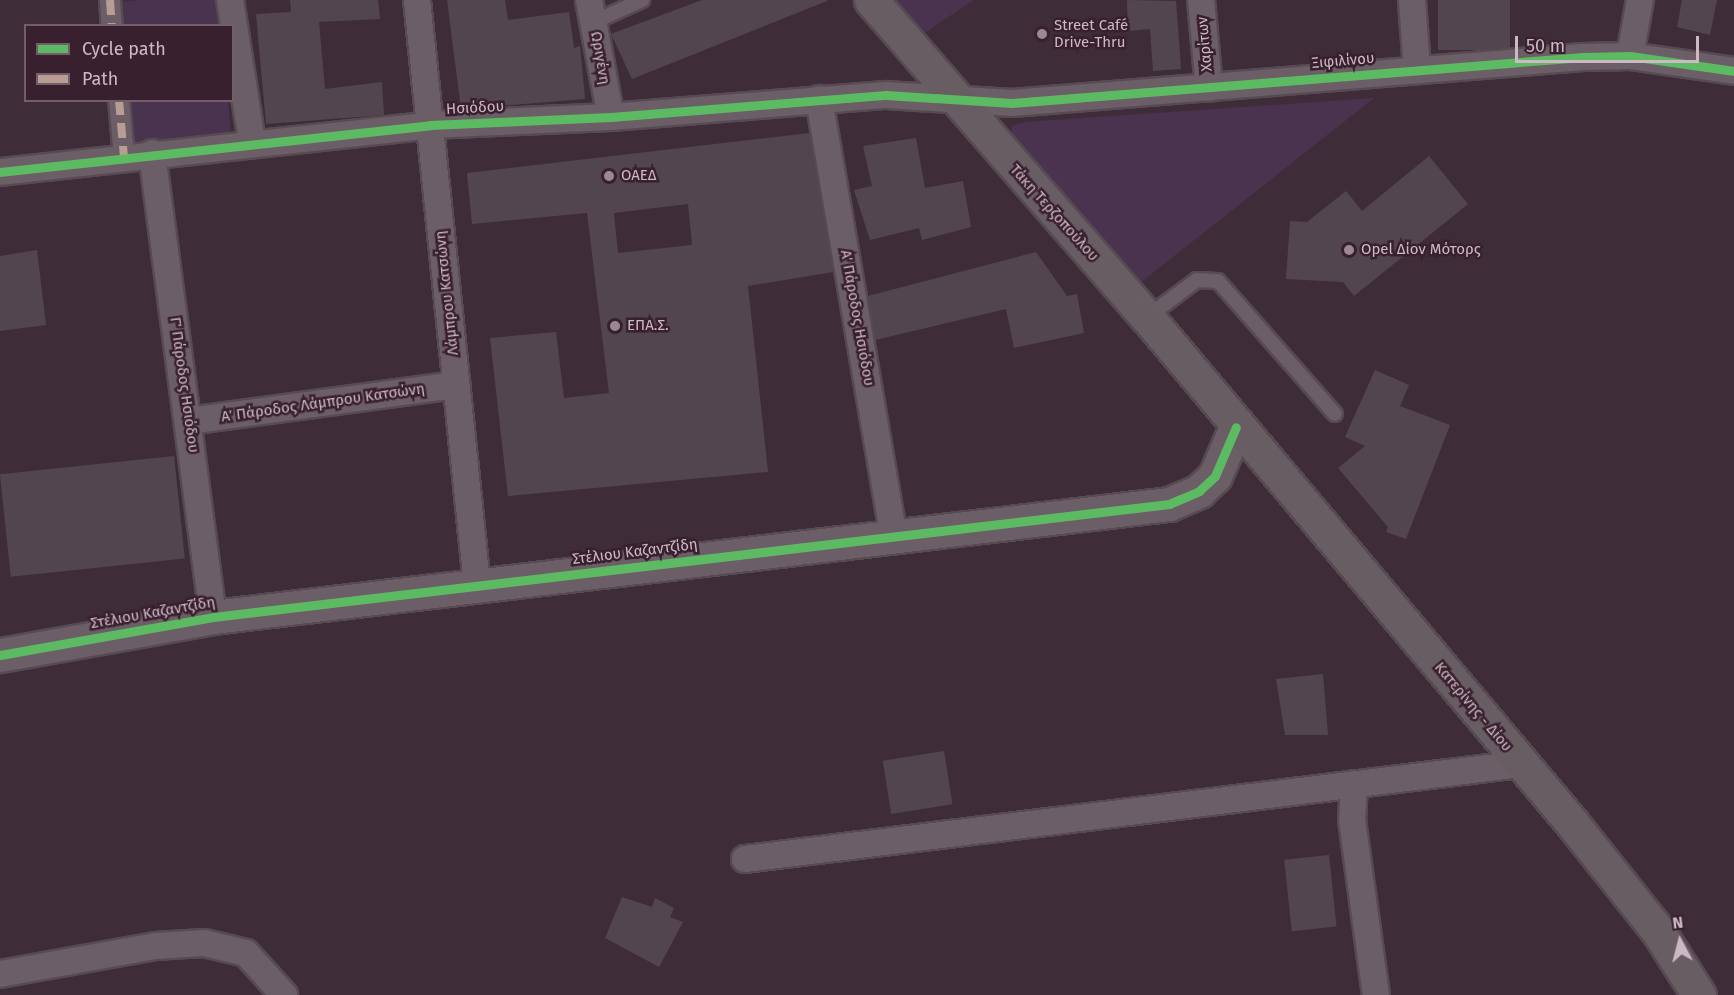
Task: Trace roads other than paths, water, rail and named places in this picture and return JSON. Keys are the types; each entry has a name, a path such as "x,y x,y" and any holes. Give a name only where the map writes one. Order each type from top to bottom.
{"main road":[{"name":"Τάκη Τερζοπούλου","path":"871,0 954,99 1147,317 1236,427"},
{"name":"Κατερίνης - Δίου","path":"1236,427 1521,764 1658,931 1700,995"}],"street":[{"path":"110,0 112,24"},
{"path":"230,0 234,24"},
{"name":"Λάμπρου Κατσώνη","path":"417,0 477,585"},
{"name":"Χαρίτων","path":"1201,0 1209,88"},
{"path":"1412,0 1417,70"},
{"path":"1630,56 1640,0"},
{"name":"Ωριγένη","path":"592,11 610,117"},
{"path":"234,26 252,142"},
{"name":"Ξιφιλίνου","path":"954,99 1012,104 1417,70 1630,56 1734,71"},
{"name":"Ησιόδου","path":"0,172 252,142 430,125 610,117 886,95 954,99"},
{"name":"Α΄ Πάροδος Ησιόδου","path":"819,99 894,537"},
{"path":"119,102 124,157"},
{"name":"Γ΄ Πάροδος Ησιόδου","path":"152,153 213,617"},
{"name":"Α΄ Πάροδος Λάμπρου Κατσώνη","path":"189,421 456,385"},
{"name":"Στέλιου Καζαντζίδη","path":"0,656 213,617 1169,504 1199,491 1215,476 1236,427"},
{"path":"745,859 1521,764"},
{"path":"1354,784 1352,820 1376,995"},
{"path":"0,974 155,946 204,942 246,953 284,995"}],"lane":[{"path":"592,11 642,0"},
{"path":"1147,317 1197,280 1218,281 1335,414"}],"place":[{"name":"Street Café Drive-Thru","path":"1042,34"},
{"name":"ΟΑΕΔ","path":"609,176"},
{"name":"Opel Δίον Μότορς","path":"1349,250"},
{"name":"ΕΠΑ.Σ.","path":"615,326"}]}
